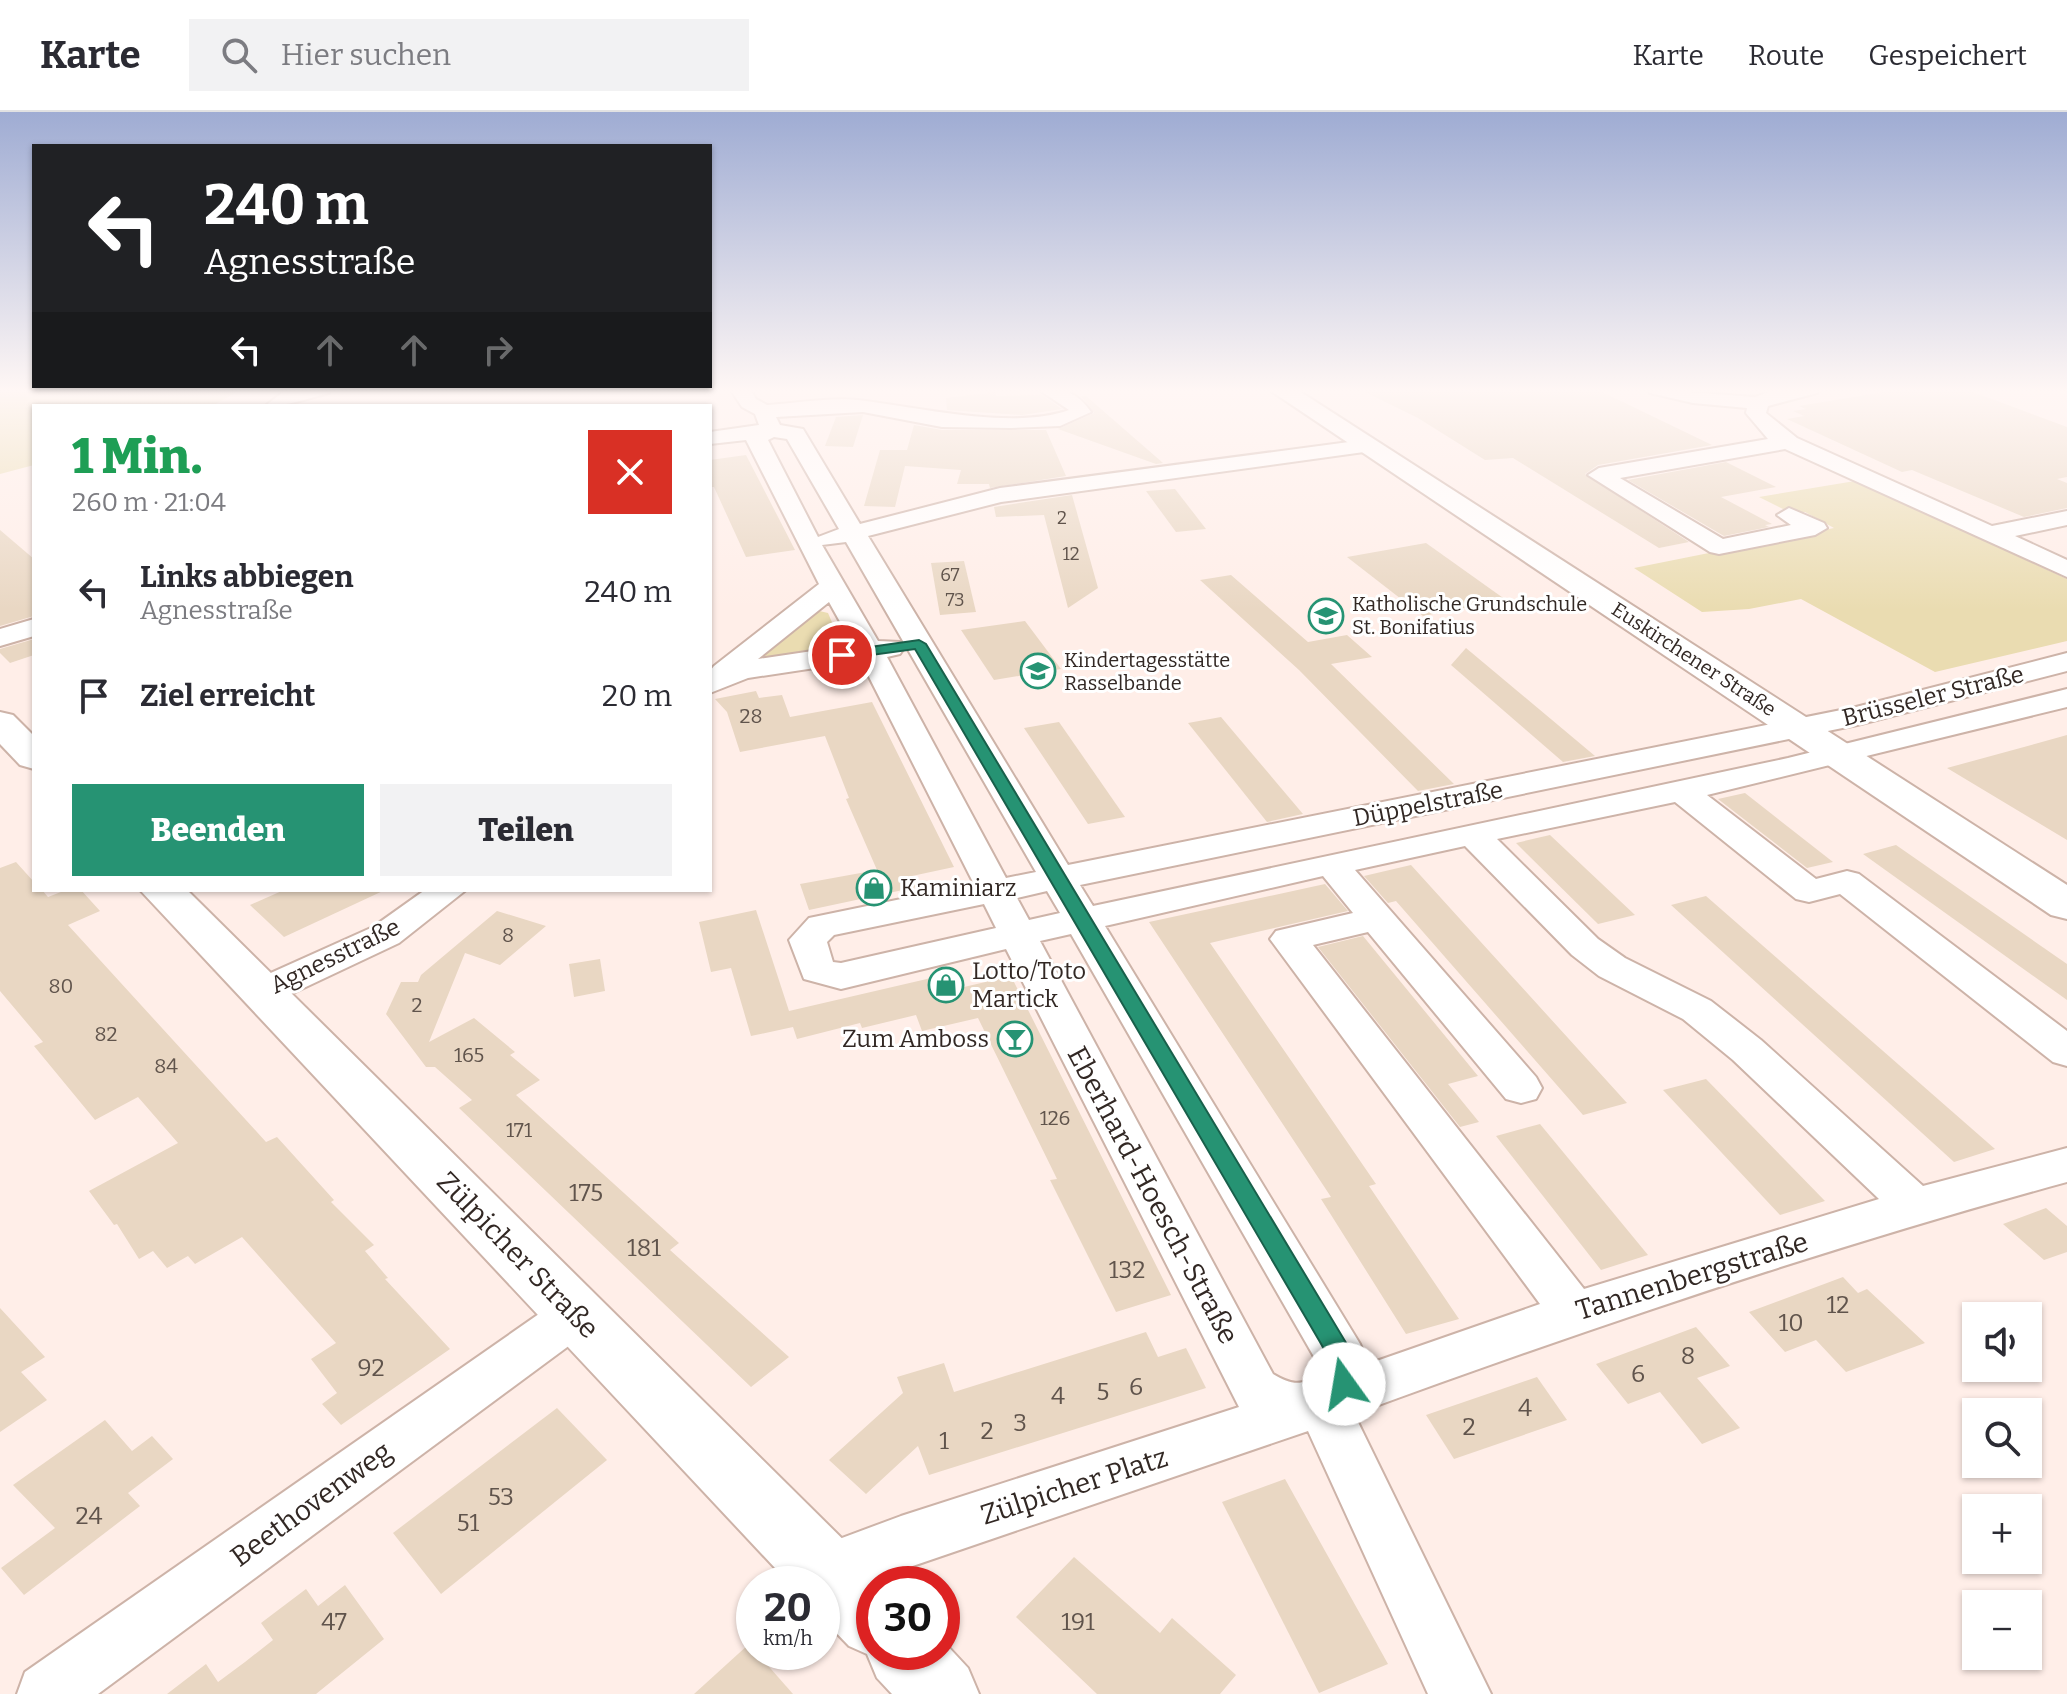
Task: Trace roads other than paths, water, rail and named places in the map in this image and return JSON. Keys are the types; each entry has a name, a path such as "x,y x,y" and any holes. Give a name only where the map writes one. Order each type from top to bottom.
{"street":[{"name":"Eberhard-Hoesch-Straße","path":"768,463 809,544 870,651 1255,1390 1278,1405 1322,1403"},
{"path":"812,463 1342,1359 1344,1384 1322,1403 1431,1641 1461,1694"},
{"path":"809,544 1000,495 1239,463"},
{"name":"Euskirchener Straße","path":"1390,463 1798,728 1822,759 2067,905"},
{"path":"1669,463 1599,475 1719,547 1815,528 1789,515"},
{"path":"1834,463 2067,569"},
{"path":"1989,534 2067,518"},
{"path":"714,681 833,586"},
{"path":"0,638 32,628"},
{"path":"714,681 741,670 919,644"},
{"name":"Brüsseler Straße","path":"1798,728 1857,716 2067,662"},
{"name":"Brüsseler Straße","path":"1822,759 2067,698"},
{"path":"0,723 32,755"},
{"name":"Düppelstraße","path":"1058,878 1798,728"},
{"name":"Düppelstraße","path":"1082,918 1822,759"},
{"path":"1680,790 1809,891 1847,882 2067,1052"},
{"name":"Düppelstraße","path":"1473,835 1585,947 1612,967 1697,1010 1747,1050 1915,1206"},
{"path":"1331,864 1521,1088"},
{"path":"1058,878 822,926 808,940 817,970 841,976 1082,918"},
{"name":"Zülpicher Straße","path":"164,892 822,1566"},
{"name":"Agnesstraße","path":"260,993 386,935 445,892"},
{"path":"1377,919 1289,939 1574,1313"},
{"name":"Tannenbergstraße","path":"1322,1403 1574,1313 1915,1206 2066,1167"},
{"name":"Beethovenweg","path":"47,1694 576,1314"},
{"name":"Zülpicher Platz","path":"840,1566 1322,1403"},
{"name":"Zülpicher Straße","path":"840,1585 856,1602"},
{"path":"920,1670 942,1694"}],"place":[{"name":"Katholische Grundschule St. Bonifatius","path":"1326,616"},
{"name":"Kindertagesstätte Rasselbande","path":"1038,671"},
{"name":"Kaminiarz","path":"874,888"},
{"name":"Lotto/Toto Martick","path":"946,985"},
{"name":"Zum Amboss","path":"1015,1039"}]}
